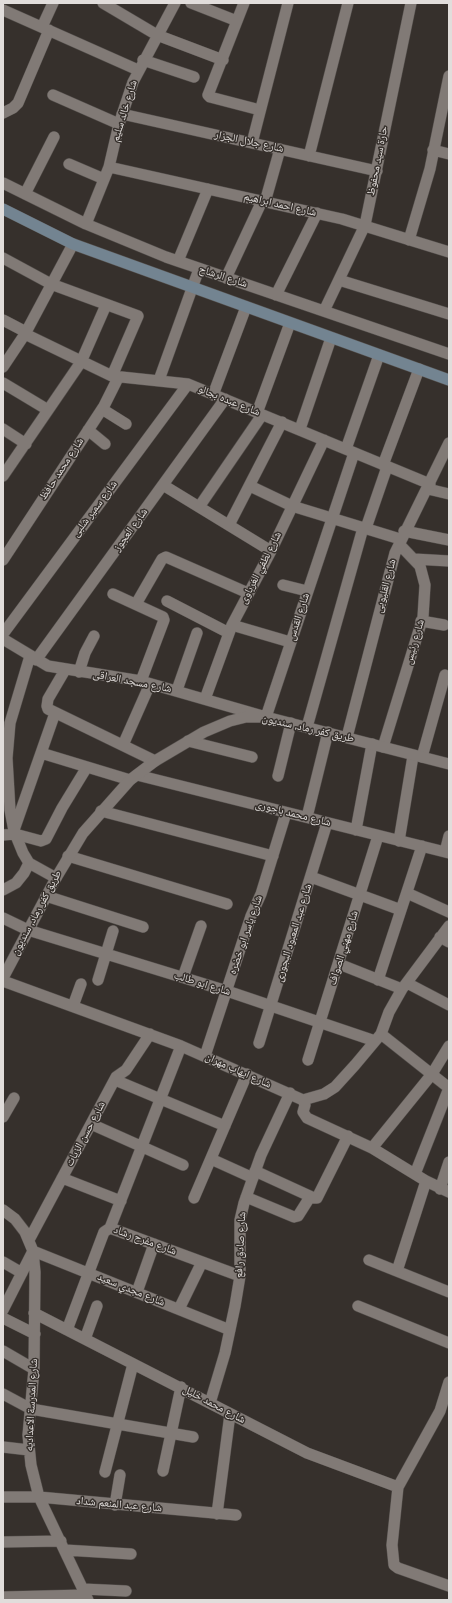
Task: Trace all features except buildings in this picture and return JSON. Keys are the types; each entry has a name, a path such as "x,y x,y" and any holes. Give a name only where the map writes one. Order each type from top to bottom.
{"main road":[{"name":"شارع الرشاح","path":"3,209 73,244 449,380"}],"street":[{"path":"3,113 13,108 18,103 53,3"},
{"path":"103,3 157,35 223,60"},
{"name":"شارع خالد سليم","path":"86,224 109,167 120,119 141,65 175,3"},
{"path":"191,3 237,21"},
{"path":"244,3 209,94 210,97 260,110"},
{"path":"252,143 288,3"},
{"path":"309,156 348,3"},
{"name":"حارة سيد محفوظ","path":"324,312 365,225 411,3"},
{"path":"3,10 45,29 141,65 194,77"},
{"path":"409,240 424,191 433,150 446,109 449,76"},
{"name":"شارع جلال الجزار","path":"53,95 120,119 252,143 377,170"},
{"path":"25,194 54,137"},
{"path":"226,278 264,201 280,149"},
{"path":"433,150 449,154"},
{"path":"69,164 104,179"},
{"name":"شارع احمد ابراهيم","path":"109,167 317,213 365,225 449,252"},
{"name":"شارع الرشاح","path":"3,183 86,224 178,261 449,354"},
{"path":"178,261 208,189"},
{"path":"276,295 317,213"},
{"path":"4,364 25,333 73,244"},
{"path":"3,258 52,284 106,305 81,362 3,476"},
{"path":"159,380 199,269"},
{"path":"339,280 449,314"},
{"name":"شارع محمد حافظ","path":"3,560 102,409 115,377 138,316 106,305"},
{"path":"213,395 246,307"},
{"name":"شارع عبده بجالو","path":"3,320 81,362 115,377 159,380 188,384 282,422 449,494"},
{"path":"199,507 260,414 290,323"},
{"path":"300,430 331,338"},
{"name":"شارع القدس","path":"266,717 331,518 379,355"},
{"path":"307,728 365,528 419,369"},
{"path":"3,383 48,410"},
{"name":"شارع سمير شلبى","path":"3,634 188,384"},
{"name":"شارع العجوز","path":"30,863 22,852 15,832 5,766 12,717 33,658 163,485 225,399"},
{"path":"102,409 126,424"},
{"path":"229,525 282,422"},
{"path":"3,429 26,444"},
{"path":"88,430 105,444"},
{"name":"شارع لطفي الغرباوى","path":"205,699 231,629 324,440"},
{"name":"شارع القليوبى","path":"347,737 385,589 401,538 448,449"},
{"path":"163,485 270,551"},
{"path":"250,486 292,506 401,538 449,540"},
{"name":"شارع رئيس","path":"377,746 421,622 425,585 420,566 401,538"},
{"path":"136,604 162,559 168,557 248,593"},
{"path":"414,559 449,561"},
{"path":"282,584 307,591"},
{"path":"113,594 163,617 164,620 146,683 123,746"},
{"path":"167,601 231,629 290,642"},
{"path":"421,622 444,625"},
{"path":"177,690 197,633"},
{"path":"79,672 85,653 94,636"},
{"name":"شارع مسجد العراقى","path":"3,638 48,666 146,683 177,690 266,717"},
{"path":"65,670 47,703 47,708 156,761"},
{"path":"399,841 418,757 445,675"},
{"path":"15,832 55,713"},
{"name":"طريق كفر رماد, سنديون","path":"3,979 46,896 82,833 134,777 188,741 230,721 246,717 266,717 449,764"},
{"path":"278,776 291,723"},
{"path":"306,817 328,732"},
{"path":"188,741 252,757"},
{"path":"356,830 377,746"},
{"name":"شارع محمد باجورى","path":"41,753 87,767 306,817 447,853"},
{"path":"3,835 15,832 41,841 46,839 62,808 87,767"},
{"path":"101,811 273,856"},
{"name":"شارع ياسر ابو خضره","path":"205,1056 249,922 273,856 286,813"},
{"name":"شارع عبد المعبود البجورى","path":"259,1043 327,823"},
{"name":"شارع مهني الصواف","path":"308,1060 378,836"},
{"path":"447,853 449,836"},
{"path":"378,980 422,846"},
{"path":"68,856 227,904"},
{"path":"3,890 16,883 30,863 56,878"},
{"path":"311,877 401,910"},
{"path":"407,893 449,912"},
{"path":"46,896 143,927"},
{"name":"شارع ابو طالب","path":"3,918 28,930 183,977 320,1022 378,1038 432,1074 449,1088"},
{"path":"183,977 201,926"},
{"path":"449,926 445,940 404,986 389,1012 378,1038 335,1087 324,1094 303,1100 305,1105 302,1112 307,1118 372,1148 444,1191 449,1162"},
{"path":"98,980 113,931"},
{"path":"339,964 378,980 404,986 449,1005"},
{"name":"شارع ايهاب مهران","path":"3,979 181,1046 303,1100"},
{"path":"73,1006 81,984"},
{"name":"شارع حسن الزيات","path":"3,1310 22,1273 31,1245 62,1178 115,1080 126,1070 150,1034"},
{"path":"110,1228 181,1046"},
{"path":"372,1148 432,1074 449,1046"},
{"path":"194,1198 247,1074"},
{"path":"115,1080 225,1126"},
{"path":"415,1174 449,1088"},
{"name":"شارع صادق رافع","path":"210,1403 225,1353 240,1276 240,1220 254,1174 290,1093"},
{"path":"3,1117 14,1098"},
{"path":"91,1124 183,1165"},
{"path":"246,1198 294,1217 298,1216 312,1198 321,1194 348,1136"},
{"path":"211,1159 254,1174 312,1198"},
{"path":"62,1178 120,1201"},
{"path":"397,1271 426,1181"},
{"name":"شارع المدرسة الاعداديه","path":"3,1210 15,1219 26,1232 31,1245 36,1283 34,1313 34,1369 30,1409 29,1450 39,1497 86,1595"},
{"name":"شارع مفرح رشاد","path":"68,1330 104,1232 110,1228 240,1276"},
{"path":"137,1292 154,1244"},
{"name":"شارع مجدي سعيد","path":"31,1245 89,1273 230,1330"},
{"path":"369,1260 449,1292"},
{"path":"3,1262 22,1273"},
{"path":"179,1309 202,1262"},
{"path":"86,1339 97,1306"},
{"path":"358,1306 449,1343"},
{"name":"شارع محمد خليل","path":"34,1313 181,1387 307,1453 398,1487"},
{"path":"3,1318 35,1334"},
{"path":"3,1351 34,1369"},
{"path":"105,1472 133,1364"},
{"path":"449,1382 440,1411 398,1487 395,1502 392,1545 394,1565 404,1571 449,1586"},
{"path":"163,1471 181,1387"},
{"path":"3,1394 30,1409 193,1437"},
{"path":"217,1514 230,1414"},
{"path":"3,1447 29,1450"},
{"path":"116,1505 120,1475"},
{"name":"شارع عبد المنعم شداد","path":"3,1497 39,1497 236,1515"},
{"path":"3,1542 63,1546 131,1554"},
{"path":"3,1597 86,1595 126,1591"}]}
